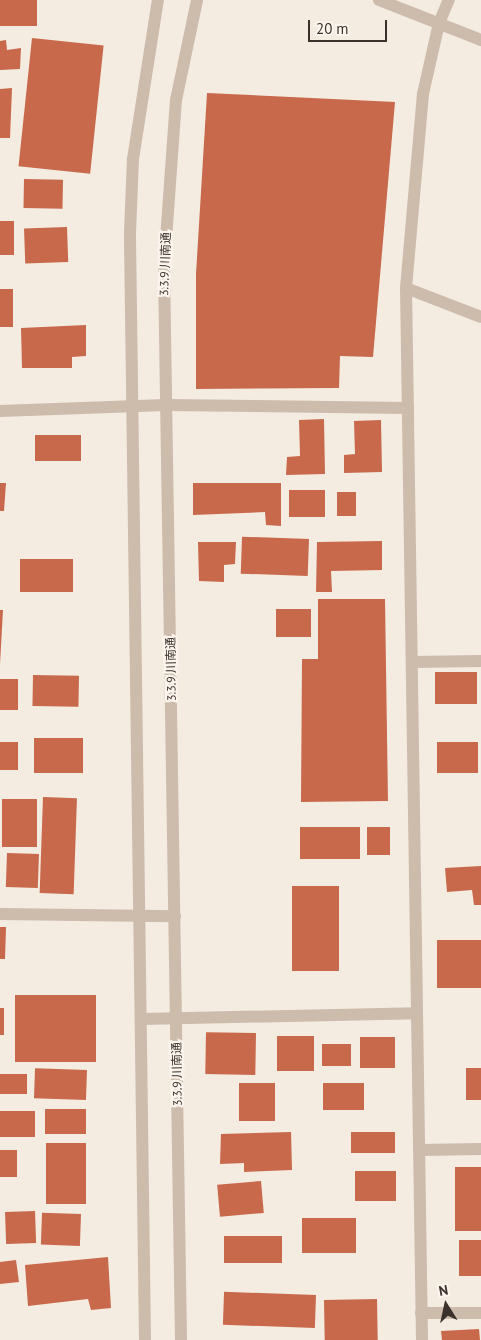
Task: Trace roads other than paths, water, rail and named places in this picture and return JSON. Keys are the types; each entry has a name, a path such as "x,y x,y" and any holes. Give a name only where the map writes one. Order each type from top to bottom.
{"street":[{"path":"146,1340 132,406 133,159 158,0"},
{"name":"3.3.9 川南通","path":"180,1340 164,267 176,100 197,0"},
{"path":"379,0 481,40"},
{"path":"422,1340 406,288 423,94 438,24 449,0"},
{"path":"406,288 481,316"},
{"path":"0,411 165,405 408,408"},
{"path":"412,662 481,660"},
{"path":"0,914 175,916"},
{"path":"141,1019 417,1013"},
{"path":"419,1150 481,1149"},
{"path":"421,1313 481,1314"}]}
